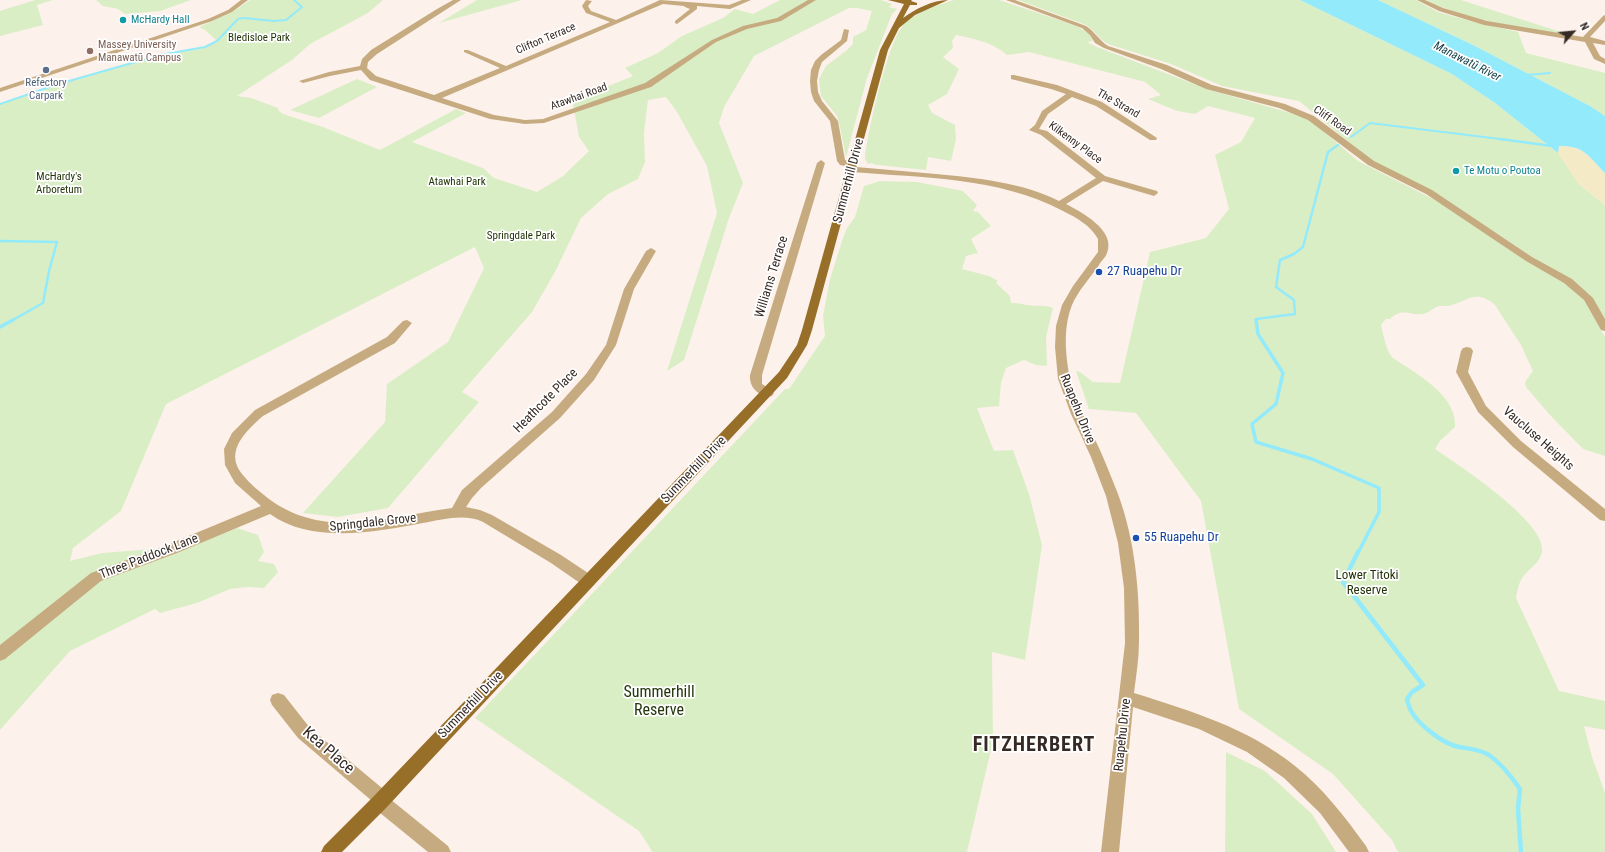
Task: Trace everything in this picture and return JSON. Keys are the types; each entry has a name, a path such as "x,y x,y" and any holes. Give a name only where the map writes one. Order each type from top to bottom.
{"main road":[{"path":"891,0 921,4 945,0"},
{"path":"894,29 902,21 913,14 945,0"},
{"name":"Summerhill Drive","path":"330,852 768,393 783,375 802,345 814,310 880,64 894,29 908,2"}],"street":[{"path":"0,90 210,20 230,11 245,0"},
{"path":"303,81 329,74 363,68 365,61 374,52 439,10 458,0"},
{"path":"662,2 730,7 748,0"},
{"name":"Atawhai Road","path":"363,68 373,78 500,119 525,122 551,119 648,85 720,38 745,27 779,20 813,0"},
{"name":"Cliff Road","path":"1009,0 1084,27 1093,34 1097,42 1106,47 1164,67 1209,87 1282,106 1311,118 1371,163 1429,192 1529,259 1568,281 1588,298 1605,328"},
{"path":"1420,0 1452,14 1471,19 1605,42"},
{"path":"589,1 585,6 586,10 615,22"},
{"path":"662,2 695,8 677,22"},
{"name":"Clifton Terrace","path":"434,98 662,2"},
{"path":"1605,17 1586,36 1597,57 1605,62"},
{"path":"846,30 844,41 819,61 814,80 818,101 832,116 834,121 840,161 853,167"},
{"path":"1590,32 1605,42"},
{"path":"466,51 505,68"},
{"name":"The Strand","path":"1014,78 1054,88 1099,104 1154,138"},
{"name":"Kilkenny Place","path":"1071,94 1045,113 1038,126 1033,130 1044,133 1102,178 1154,193"},
{"name":"Williams Terrace","path":"768,393 756,386 756,375 821,163"},
{"name":"Ruapehu Drive","path":"853,167 988,182 1031,193 1060,204 1089,222 1098,231 1103,239 1102,252 1077,288 1068,305 1061,326 1060,347 1064,379 1077,414 1097,457 1112,496 1125,543 1131,588 1132,643 1110,852"},
{"name":"Kilkenny Place","path":"1060,204 1102,178"},
{"name":"Heathcote Place","path":"457,512 467,494 556,415 590,377 611,345 629,290 651,251"},
{"name":"Springdale Grove","path":"407,323 391,340 259,413 237,434 229,453 233,471 241,482 281,516 297,522 326,528 364,527 457,512 481,515 589,581"},
{"name":"Vaucluse Heights","path":"1467,351 1462,372 1482,409 1517,444 1605,516"},
{"name":"Three Paddock Lane","path":"0,654 96,577 172,549 270,508"},
{"path":"1127,698 1202,722 1253,746 1295,777 1326,807 1360,852"},
{"name":"Kea Place","path":"278,700 304,733 442,852"}],"green space":[{"path":"35,0 53,0 37,5 43,25 0,36 0,11"},
{"path":"96,0 191,0 160,11 125,14 118,9 103,6"},
{"path":"250,0 383,0 368,13 310,44 292,60 237,96 251,98 278,108 283,114 323,127 380,150 456,109 466,113 412,142 483,168 494,178 537,192 563,176 589,151 579,137 572,98 589,94 633,76 625,68 658,53 682,36 723,18 735,9 753,14 780,0 881,0 892,4 889,7 897,9 892,14 867,78 846,157 837,116 821,96 819,79 826,66 853,44 853,37 866,30 872,11 849,8 754,56 724,107 719,123 743,183 729,218 684,360 667,371 717,213 707,166 677,112 666,97 648,100 644,133 645,162 638,179 608,194 581,218 556,270 532,312 462,392 479,402 388,508 338,517 303,513 385,422 387,384 448,342 484,268 475,247 166,404 121,511 73,548 70,561 102,553 191,546 237,528 258,535 264,552 258,561 274,564 278,572 264,588 248,587 230,589 197,603 160,613 155,609 70,651 0,730 0,104 82,77 160,55 205,47 217,41 205,30 199,27 234,11"},
{"path":"477,0 522,0 439,23"},
{"name":"Lower Titoki Reserve","path":"954,0 999,0 1077,26 1090,34 1093,41 1087,42 1097,47 1210,90 1308,118 1358,161 1441,203 1564,281 1584,300 1605,337 1605,456 1583,449 1549,414 1526,387 1525,382 1533,371 1521,345 1495,305 1488,300 1482,297 1476,297 1448,306 1438,306 1424,314 1399,313 1390,319 1386,319 1381,325 1386,346 1392,357 1432,385 1440,392 1451,408 1455,427 1440,441 1435,449 1499,495 1531,526 1540,540 1542,552 1541,556 1522,578 1518,587 1516,598 1559,691 1605,701 1605,730 1584,726 1592,757 1605,793 1605,852 1398,852 1392,840 1333,774 1239,709 1201,501 1136,413 1089,409 1076,371 1080,372 1093,382 1120,383 1150,252 1206,238 1229,209 1215,155 1241,142 1255,118 1208,106 1195,114 1177,111 1148,99 1161,95 1145,82 1029,52 1007,55 989,44 956,35 952,41 953,48 943,57 959,69 947,94 928,105 932,113 955,125 956,139 951,161 928,157 926,170 877,165 871,163 868,164 865,159 879,88 891,48 898,33 904,24 915,15"},
{"path":"1018,0 1300,0 1452,74 1495,103 1558,153 1579,184 1605,205 1605,319 1593,299 1504,238 1447,202 1368,158 1299,101 1222,86 1171,64 1108,44 1086,25"},
{"path":"1378,0 1416,0 1438,12 1518,32 1526,53 1605,73 1605,116 1590,106 1473,45"},
{"path":"1426,0 1461,0 1564,33 1562,34 1475,18"},
{"path":"357,79 377,87 319,118 290,110"},
{"name":"Summerhill Reserve","path":"880,181 917,182 963,191 977,205 973,211 978,212 991,226 971,239 978,253 966,256 962,269 989,276 998,281 996,283 1010,296 1011,303 1030,306 1047,306 1053,308 1046,337 1047,366 1036,365 1024,360 1006,368 1001,383 999,406 977,408 994,451 1013,450 1029,494 1042,545 1025,660 992,652 993,741 967,852 651,852 652,851 639,831 475,718 785,389 789,389 825,336 823,316 830,279 847,228 855,217 864,186"},
{"path":"1226,752 1265,771 1312,814 1336,852 1225,852"}],"sand":[{"path":"1558,146 1567,146 1580,150 1590,157 1605,173 1605,205 1579,184 1558,153"}],"water":[{"name":"Manawatū River","path":"1300,0 1378,0 1473,45 1590,106 1605,116 1605,173 1590,157 1580,150 1568,146 1559,146 1558,153 1495,103 1452,74"}],"waterway":[{"path":"0,104 55,85 160,55 205,47 217,41 238,19 244,18 274,21 286,20 302,7 294,0"},
{"path":"1526,75 1550,73"},
{"path":"1351,137 1370,123 1501,139"},
{"path":"1501,139 1508,140"},
{"path":"1501,139 1552,146"},
{"path":"1256,320 1295,314 1294,300 1276,287 1280,260 1294,254 1303,247 1328,152 1338,145"},
{"path":"0,241 57,242 49,271 43,303 11,321"},
{"path":"0,327 13,320"},
{"path":"1256,320 1258,334 1283,373 1276,404 1252,424 1256,442 1312,459 1379,488 1379,512 1358,553"},
{"path":"1358,552 1343,582 1423,685 1412,692 1407,699 1411,711 1425,728 1439,738 1453,745 1478,750 1489,755 1510,775 1520,789 1518,809 1521,852"}],"place":[{"name":"McHardy Hall","path":"123,20"},
{"name":"Massey University Manawatū Campus","path":"90,51"},
{"name":"Refectory Carpark","path":"46,70"},
{"name":"Te Motu o Poutoa","path":"1456,171"},
{"name":"27 Ruapehu Dr","path":"1099,272"},
{"name":"55 Ruapehu Dr","path":"1136,538"}],"district":[{"name":"FITZHERBERT","path":"1034,746"}],"park label":[{"name":"Bledisloe Park","path":"259,38"},
{"name":"Atawhai Park","path":"457,182"},
{"name":"McHardy's Arboretum","path":"59,183"},
{"name":"Springdale Park","path":"521,236"}]}
